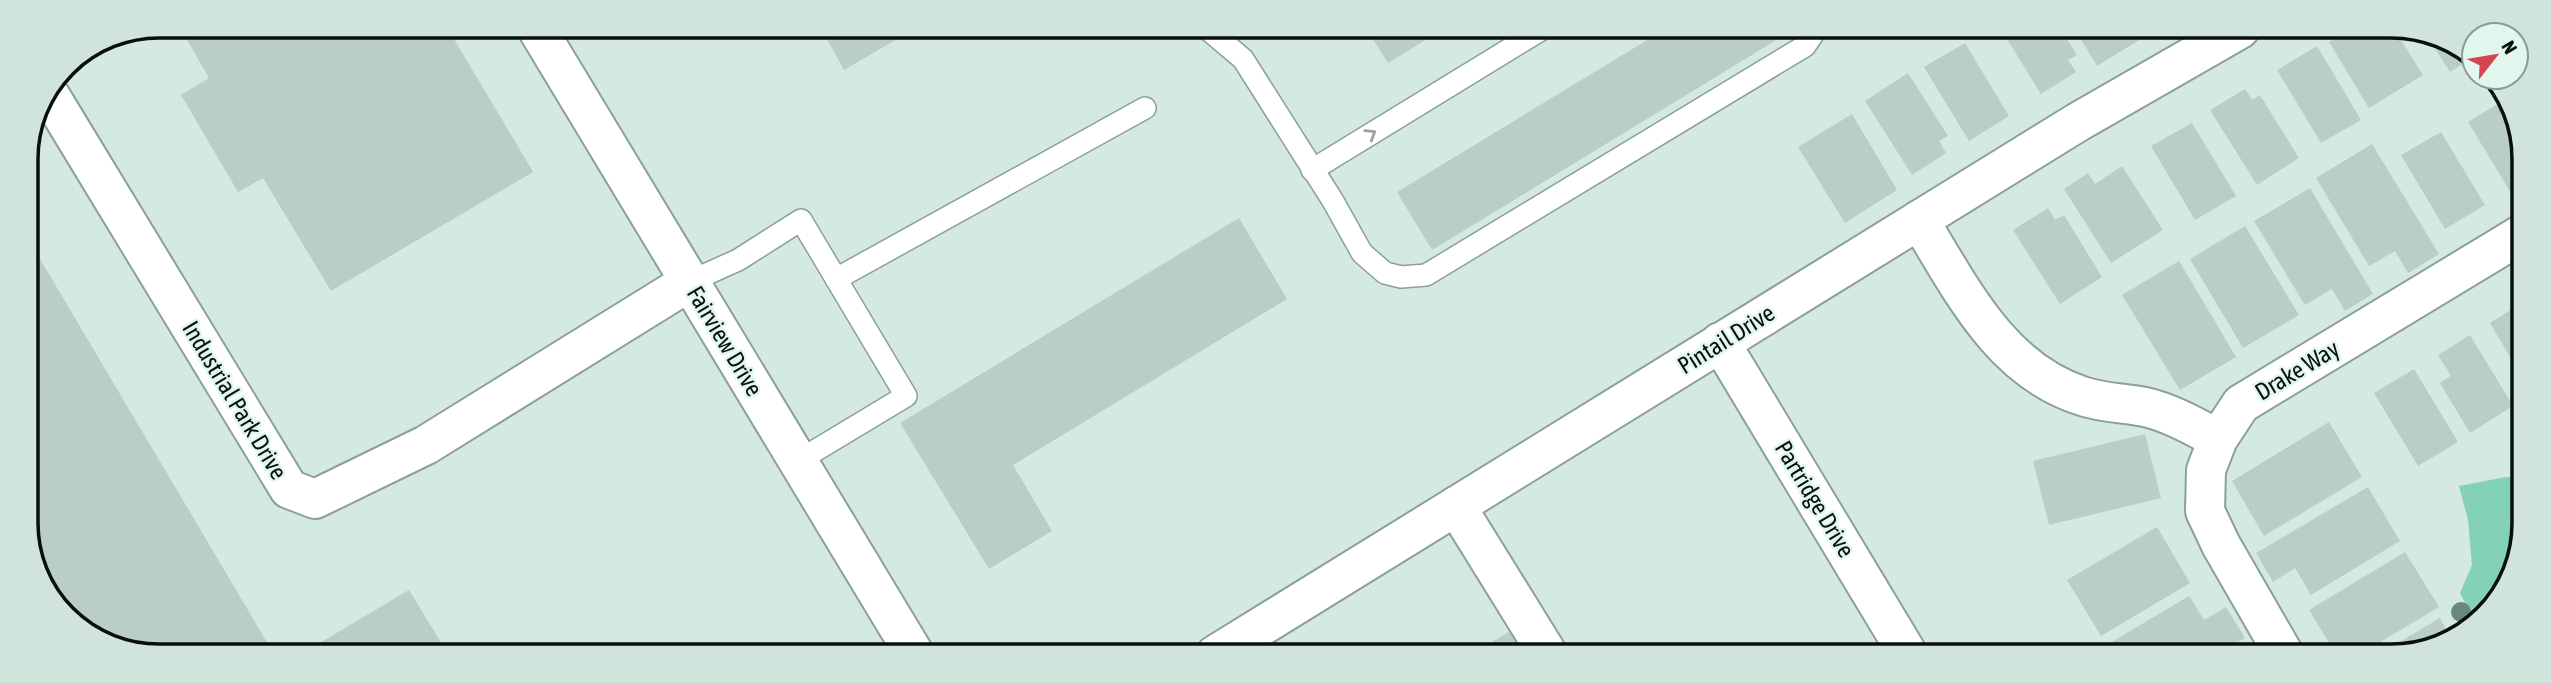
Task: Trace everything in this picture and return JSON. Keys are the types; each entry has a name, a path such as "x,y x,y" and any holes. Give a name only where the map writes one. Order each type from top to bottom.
{"street":[{"name":"Fairview Drive","path":"543,38 798,461 903,644"},
{"name":"Pintail Drive","path":"1233,644 2078,122 2224,38"},
{"name":"Industrial Park Drive","path":"54,102 289,489 304,497 315,499 426,445 689,282"},
{"path":"1919,220 1968,299 1995,336 2021,363 2055,386 2083,397 2146,407 2177,418 2218,439"},
{"name":"Drake Way","path":"2278,644 2205,512 2206,470 2218,439 2241,404 2512,240"},
{"name":"Partridge Drive","path":"1720,342 1902,644"},
{"path":"1456,506 1542,644"}],"lane":[{"path":"1218,38 1243,59 1362,253 1385,273 1401,277 1426,275 1805,46 1810,38"},
{"path":"1312,170 1528,38"},
{"path":"836,279 1145,108"},
{"path":"689,282 738,260 801,220 906,396 798,461"}],"green space":[{"path":"2512,477 2510,547 2496,584 2471,614 2460,593 2472,565 2468,520 2459,486"}],"building":[{"path":"186,38 454,38 533,172 331,291 263,178 238,192 181,95 209,78"},
{"path":"826,38 899,38 844,70"},
{"path":"1372,38 1429,38 1388,63"},
{"path":"1651,38 1780,38 1432,250 1397,192"},
{"path":"2006,38 2066,38 2077,55 2068,60 2076,72 2041,94"},
{"path":"2080,38 2142,38 2097,66"},
{"path":"2335,38 2400,39 2423,75 2369,108 2329,42"},
{"path":"1965,43 2009,116 1969,141 1924,67"},
{"path":"2317,46 2361,120 2321,143 2277,70"},
{"path":"2434,46 2460,61 2460,66 2450,72"},
{"path":"1908,73 1948,136 1939,141 1946,153 1912,175 1865,101"},
{"path":"2245,89 2252,100 2260,95 2299,158 2257,185 2210,110"},
{"path":"2498,103 2500,106 2510,136 2512,195 2468,122"},
{"path":"1852,114 1897,190 1845,223 1798,147"},
{"path":"2192,123 2236,196 2195,220 2151,146"},
{"path":"2441,132 2485,205 2445,229 2401,155"},
{"path":"2372,144 2439,254 2408,273 2395,251 2369,266 2316,178"},
{"path":"2122,166 2163,230 2111,263 2064,189 2088,173 2095,184"},
{"path":"2310,188 2373,294 2345,311 2332,289 2305,305 2254,221"},
{"path":"2048,208 2055,220 2064,215 2102,277 2060,304 2013,230"},
{"path":"1239,218 1287,299 1013,465 1052,531 989,569 900,423"},
{"path":"2245,226 2299,315 2243,348 2190,259"},
{"path":"39,257 268,644 160,644 121,638 86,619 74,609 55,584 41,547 38,523"},
{"path":"2179,261 2236,357 2180,390 2122,295"},
{"path":"2512,309 2512,360 2490,323"},
{"path":"2470,335 2512,407 2470,433 2440,383 2451,376 2438,355"},
{"path":"2414,369 2458,442 2418,466 2374,393"},
{"path":"2329,422 2362,477 2264,536 2232,481"},
{"path":"2145,434 2161,498 2049,525 2033,461"},
{"path":"2368,487 2400,541 2311,595 2295,568 2273,582 2256,553"},
{"path":"2157,527 2190,583 2101,636 2067,580"},
{"path":"2405,552 2439,607 2377,644 2330,644 2309,610"},
{"path":"409,590 442,644 318,644"},
{"path":"2189,596 2204,620 2226,607 2245,638 2235,644 2108,644"},
{"path":"2440,618 2447,630 2415,642 2396,644"},
{"path":"1512,630 1521,644 1489,644"}]}
